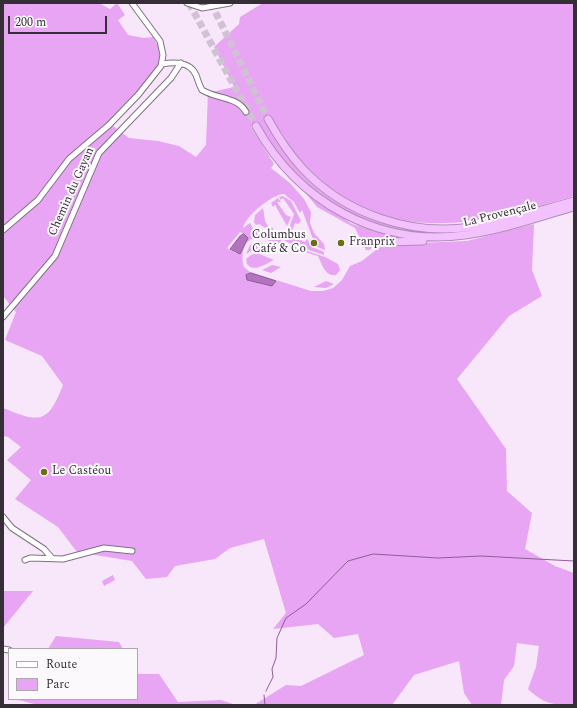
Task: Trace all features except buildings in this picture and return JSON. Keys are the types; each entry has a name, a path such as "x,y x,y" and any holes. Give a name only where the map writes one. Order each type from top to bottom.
{"highway":[{"name":"La Provençale","path":"268,120 293,157 325,188 354,207 395,222 430,228 471,227 503,221 574,201"},
{"name":"La Provençale","path":"256,126 271,150 286,169 310,193 335,209 358,221 380,229 414,236 450,236 478,233 574,207"},
{"path":"271,150 277,163 300,190"},
{"path":"383,242 450,240 478,233"}],"street":[{"path":"3,230 38,200 69,159 109,125 138,95 162,64 162,47 160,41 132,3"},
{"path":"187,3 202,8 230,3"},
{"path":"162,64 181,63 193,70 202,90 241,104 246,112"},
{"name":"Chemin du Gayan","path":"3,317 55,256 99,153 171,78 181,63"},
{"path":"3,517 12,528 44,549 51,557"},
{"path":"25,560 30,558 47,559 51,557 72,557 104,548 132,551"}],"green space":[{"path":"3,3 99,3 110,9 117,3 125,15 118,20 128,35 144,38 153,37 160,50 159,66 113,126 129,138 158,141 179,146 196,157 206,145 208,93 234,87 214,47 239,24 240,17 263,3 574,3 574,196 502,215 468,221 435,223 402,220 370,211 339,194 300,162 282,134 268,116 264,118 277,141 296,165 366,215 462,232 433,234 409,233 370,223 352,215 318,194 288,168 256,123 251,127 274,164 271,168 290,183 304,199 311,212 310,223 314,233 324,244 325,250 315,246 311,240 313,239 302,210 300,213 294,202 284,194 274,197 260,206 248,218 243,228 250,223 254,230 275,238 274,235 286,244 325,257 338,264 340,270 336,275 329,274 324,269 318,256 261,238 251,239 247,242 243,251 243,262 244,267 250,272 311,291 323,291 333,288 342,280 350,266 362,261 386,242 419,243 467,241 534,224 532,270 542,296 509,316 457,379 506,449 507,491 532,513 525,549 555,566 574,573 574,705 549,703 539,698 528,689 536,667 539,646 517,643 514,666 504,680 501,705 472,705 464,693 459,661 414,675 392,705 254,705 286,685 301,686 364,655 358,634 334,638 318,624 273,629 286,613 264,539 230,548 215,559 175,566 167,577 146,579 132,561 77,552 58,527 15,499 31,480 7,460 21,447 8,437 3,436 3,408 34,418 41,417 52,407 58,398 63,385 42,356 5,340 16,312 3,296","holes":["240,232 244,234 247,240 241,250 236,253 227,248"]},
{"path":"304,191 352,224 408,240 379,239 370,250 366,250 355,228 317,207"},
{"path":"283,196 291,201 301,221 298,224 295,223 292,231 295,238 305,242 307,239 312,247 324,252 324,255 291,244 282,239 281,237 287,234 294,214 283,198 281,200 279,197"},
{"path":"278,198 281,202 277,202 286,215 291,217 287,226 275,205 273,207 271,203"},
{"path":"263,208 265,221 270,230 272,227 276,234 259,224 256,225 254,222 255,215"},
{"path":"258,241 263,244 268,253 253,250 246,254 250,245"},
{"path":"257,253 274,260 260,267 250,267 247,264 246,259"},
{"path":"272,265 281,267 271,273 262,270"},
{"path":"326,281 334,284 326,288 314,287"},
{"path":"113,575 115,580 104,586 102,581"},
{"path":"3,591 33,591 3,628"},
{"path":"56,636 119,642 122,648 49,648"},
{"path":"138,674 159,674 178,702 221,700 236,705 38,705 18,700 138,700"}],"shaded area":[{"path":"244,234 248,238 240,254 230,249 240,236"},
{"path":"251,273 276,281 272,286 247,280 246,275"}],"waterway":[{"path":"266,691 273,677 272,669 276,658 277,638 286,618 306,604 348,561 373,554 438,558 481,556 574,561"},
{"path":"264,695 265,705"}],"tunnel":[{"path":"189,3 256,126"},
{"path":"211,3 268,119"}],"place":[{"name":"Columbus Café & Co","path":"314,243"},
{"name":"Franprix","path":"341,243"},
{"name":"Le Castéou","path":"44,472"}]}
